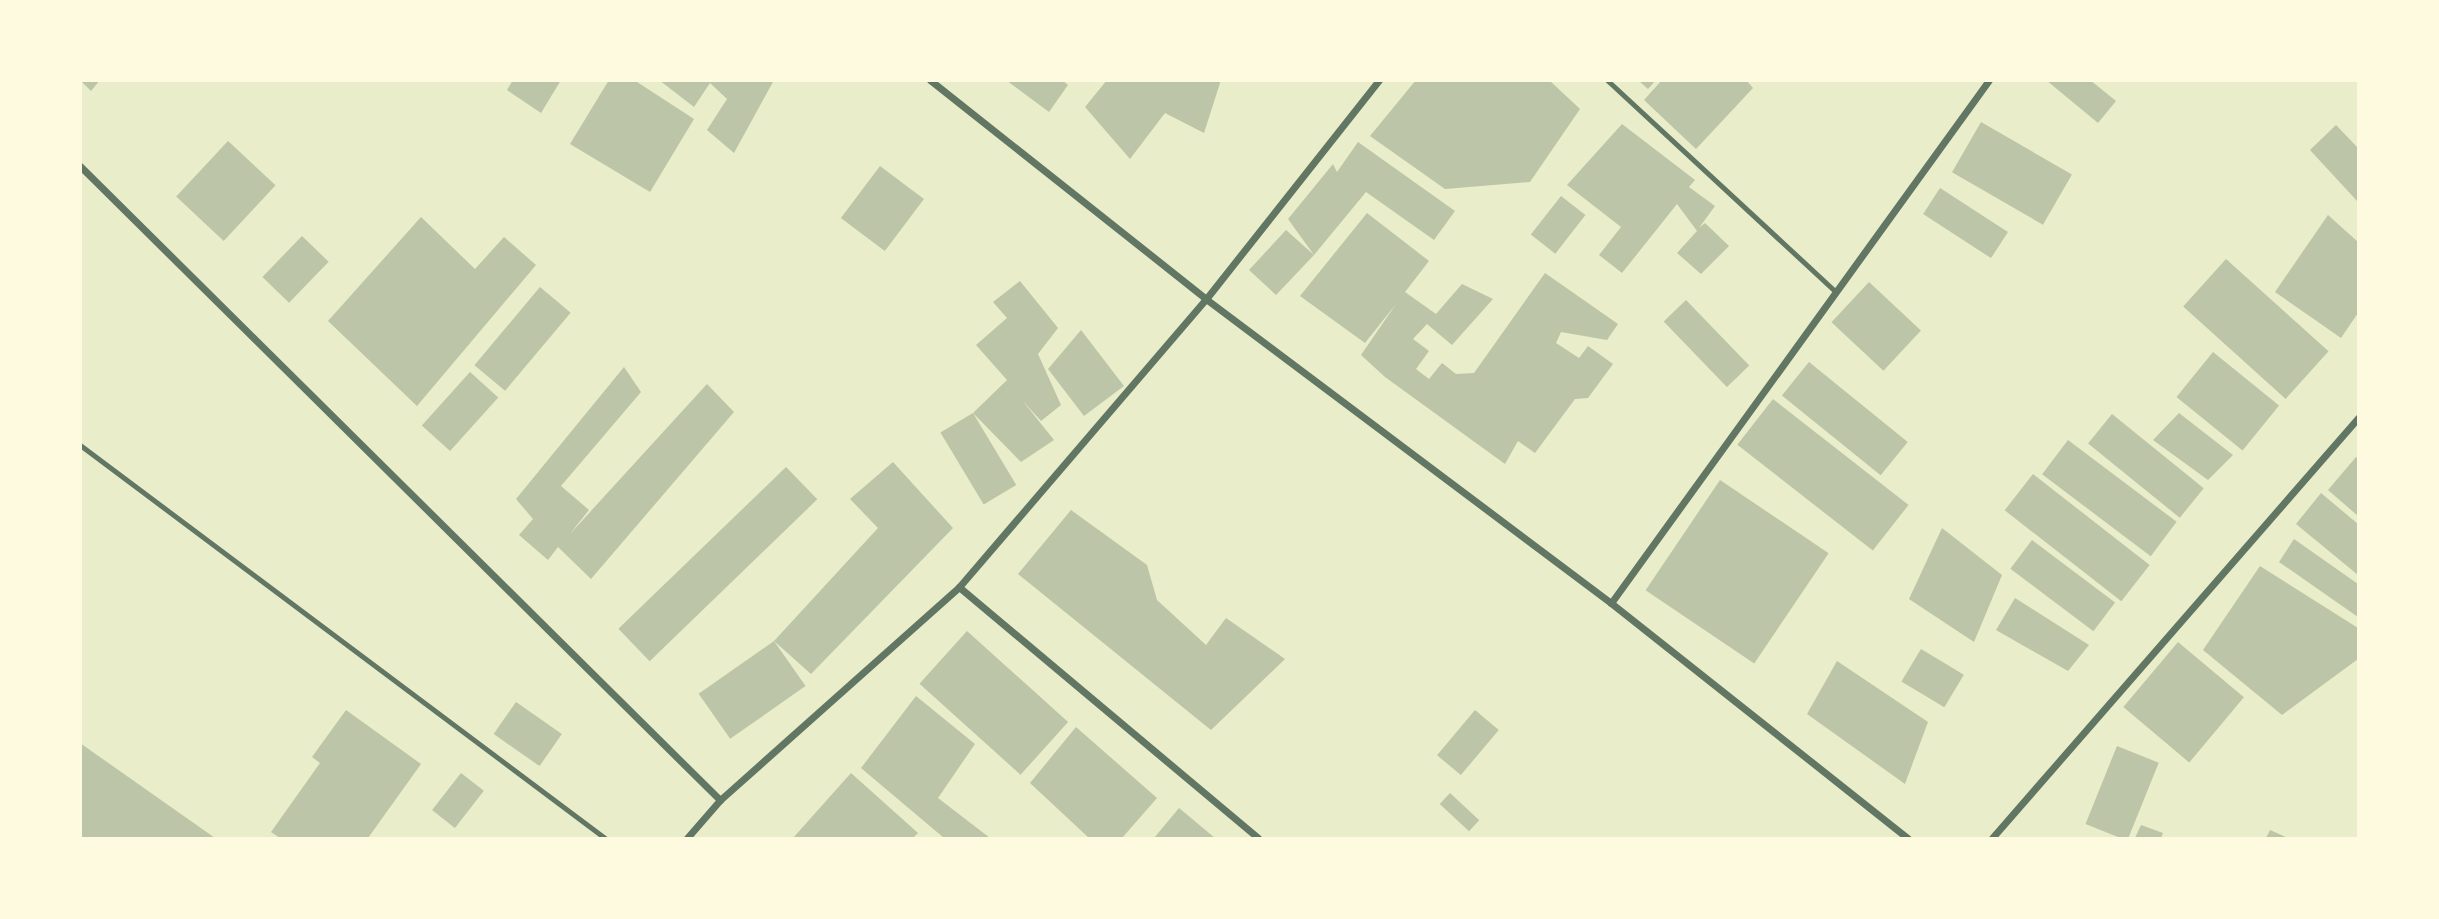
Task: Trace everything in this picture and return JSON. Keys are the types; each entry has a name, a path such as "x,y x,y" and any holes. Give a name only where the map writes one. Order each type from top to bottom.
{"street":[{"path":"930,80 1206,299 1611,603 1908,838"},
{"path":"687,838 720,800 958,587 1206,299 1379,80"},
{"path":"1611,603 1989,80"},
{"path":"80,166 720,800"},
{"path":"1992,838 2358,418"},
{"path":"958,587 1258,838"}],"lane":[{"path":"1607,80 1836,292"},
{"path":"80,445 605,838"}],"building":[{"path":"80,80 100,80 91,91"},
{"path":"513,80 561,80 541,113 507,90"},
{"path":"609,80 634,80 694,119 650,192 570,144"},
{"path":"659,80 774,80 734,153 707,130 727,99 710,83 694,107"},
{"path":"1006,80 1062,80 1068,85 1049,112"},
{"path":"1107,80 1221,80 1204,133 1165,113 1130,159 1085,107"},
{"path":"1416,80 1549,80 1580,109 1530,182 1445,189 1370,136"},
{"path":"1638,80 1656,80 1648,89"},
{"path":"1662,80 1746,80 1753,88 1696,149 1644,100"},
{"path":"2046,80 2090,80 2116,101 2098,123"},
{"path":"1981,122 2072,174 2043,225 1952,172"},
{"path":"1622,124 1695,180 1689,187 1715,206 1699,228 1705,223 1729,246 1701,274 1677,253 1697,231 1677,204 1622,273 1599,255 1621,227 1567,185"},
{"path":"2336,125 2358,148 2358,202 2310,150"},
{"path":"228,141 276,185 224,241 176,197"},
{"path":"1358,142 1455,211 1434,240 1366,192 1314,255 1288,219 1333,164 1337,172"},
{"path":"880,166 924,199 885,251 841,218"},
{"path":"1940,188 2008,232 1991,258 1923,214"},
{"path":"1561,196 1585,215 1555,254 1531,235"},
{"path":"1367,213 1429,261 1405,292 1436,314 1462,284 1493,299 1452,345 1427,324 1413,339 1429,351 1416,369 1429,379 1442,363 1456,374 1474,373 1545,273 1618,324 1607,340 1561,332 1556,343 1579,358 1588,346 1613,364 1588,398 1575,399 1535,453 1518,441 1505,464 1385,377 1361,355 1396,304 1365,343 1300,296"},
{"path":"2328,215 2358,242 2358,313 2341,338 2275,292"},
{"path":"421,217 475,269 504,237 536,265 417,406 328,321"},
{"path":"1286,230 1314,255 1276,295 1249,270"},
{"path":"302,236 329,262 289,303 262,277"},
{"path":"2226,259 2329,351 2286,399 2183,307"},
{"path":"1020,281 1058,328 1038,354 1061,405 1041,421 1022,400 1054,440 1021,462 973,413 1007,380 976,345 1007,318 993,302"},
{"path":"1869,282 1921,330 1883,371 1831,322"},
{"path":"540,287 571,313 505,391 474,365"},
{"path":"1686,300 1749,365 1727,387 1664,322"},
{"path":"1081,330 1124,386 1084,416 1048,369"},
{"path":"2213,352 2279,405 2243,451 2176,397"},
{"path":"1809,362 1908,442 1881,475 1782,395"},
{"path":"624,367 641,392 561,486 589,510 569,535 707,384 734,412 591,579 558,547 548,560 519,535 533,519 516,499"},
{"path":"470,372 498,397 450,451 422,426"},
{"path":"1773,399 1909,505 1873,551 1737,445"},
{"path":"973,413 1016,485 984,505 940,433"},
{"path":"2179,413 2233,455 2208,480 2153,440"},
{"path":"2112,414 2204,488 2180,518 2088,444"},
{"path":"2068,440 2177,522 2151,556 2042,474"},
{"path":"2356,457 2358,459 2358,516 2328,490"},
{"path":"893,462 953,528 811,674 774,641 878,528 850,499"},
{"path":"786,467 817,499 650,661 618,629"},
{"path":"2033,474 2150,565 2121,601 2005,510"},
{"path":"1720,480 1829,553 1754,664 1646,590"},
{"path":"2321,493 2358,524 2358,575 2296,524"},
{"path":"1071,510 1147,565 1157,600 1206,645 1226,618 1285,659 1211,730 1018,574"},
{"path":"1942,528 2002,575 1974,642 1909,599"},
{"path":"2294,539 2358,584 2358,617 2279,562"},
{"path":"2032,540 2115,603 2093,631 2010,569"},
{"path":"2260,566 2358,628 2358,659 2282,715 2203,650"},
{"path":"2015,598 2089,645 2068,671 1996,630"},
{"path":"967,631 1068,722 1021,775 919,684"},
{"path":"774,641 806,686 730,739 699,694"},
{"path":"2178,642 2244,697 2189,762 2123,707"},
{"path":"1921,649 1964,675 1944,707 1901,682"},
{"path":"1837,661 1928,722 1905,784 1807,714"},
{"path":"916,696 975,744 938,798 990,838 944,838 861,768"},
{"path":"516,702 562,734 540,766 494,734"},
{"path":"346,710 421,764 368,838 280,838 271,832 320,763 312,757"},
{"path":"1475,710 1499,730 1461,775 1437,755"},
{"path":"1076,727 1157,798 1122,838 1089,838 1030,783"},
{"path":"80,743 215,838 80,838"},
{"path":"2117,746 2159,763 2128,838 2120,838 2086,824"},
{"path":"461,773 484,791 455,828 432,810"},
{"path":"851,773 918,833 913,838 793,838"},
{"path":"1450,793 1479,820 1469,831 1440,804"},
{"path":"1179,808 1215,838 1154,838"},
{"path":"2141,825 2163,833 2161,838 2135,838"},
{"path":"2270,830 2288,838 2266,838"}]}
